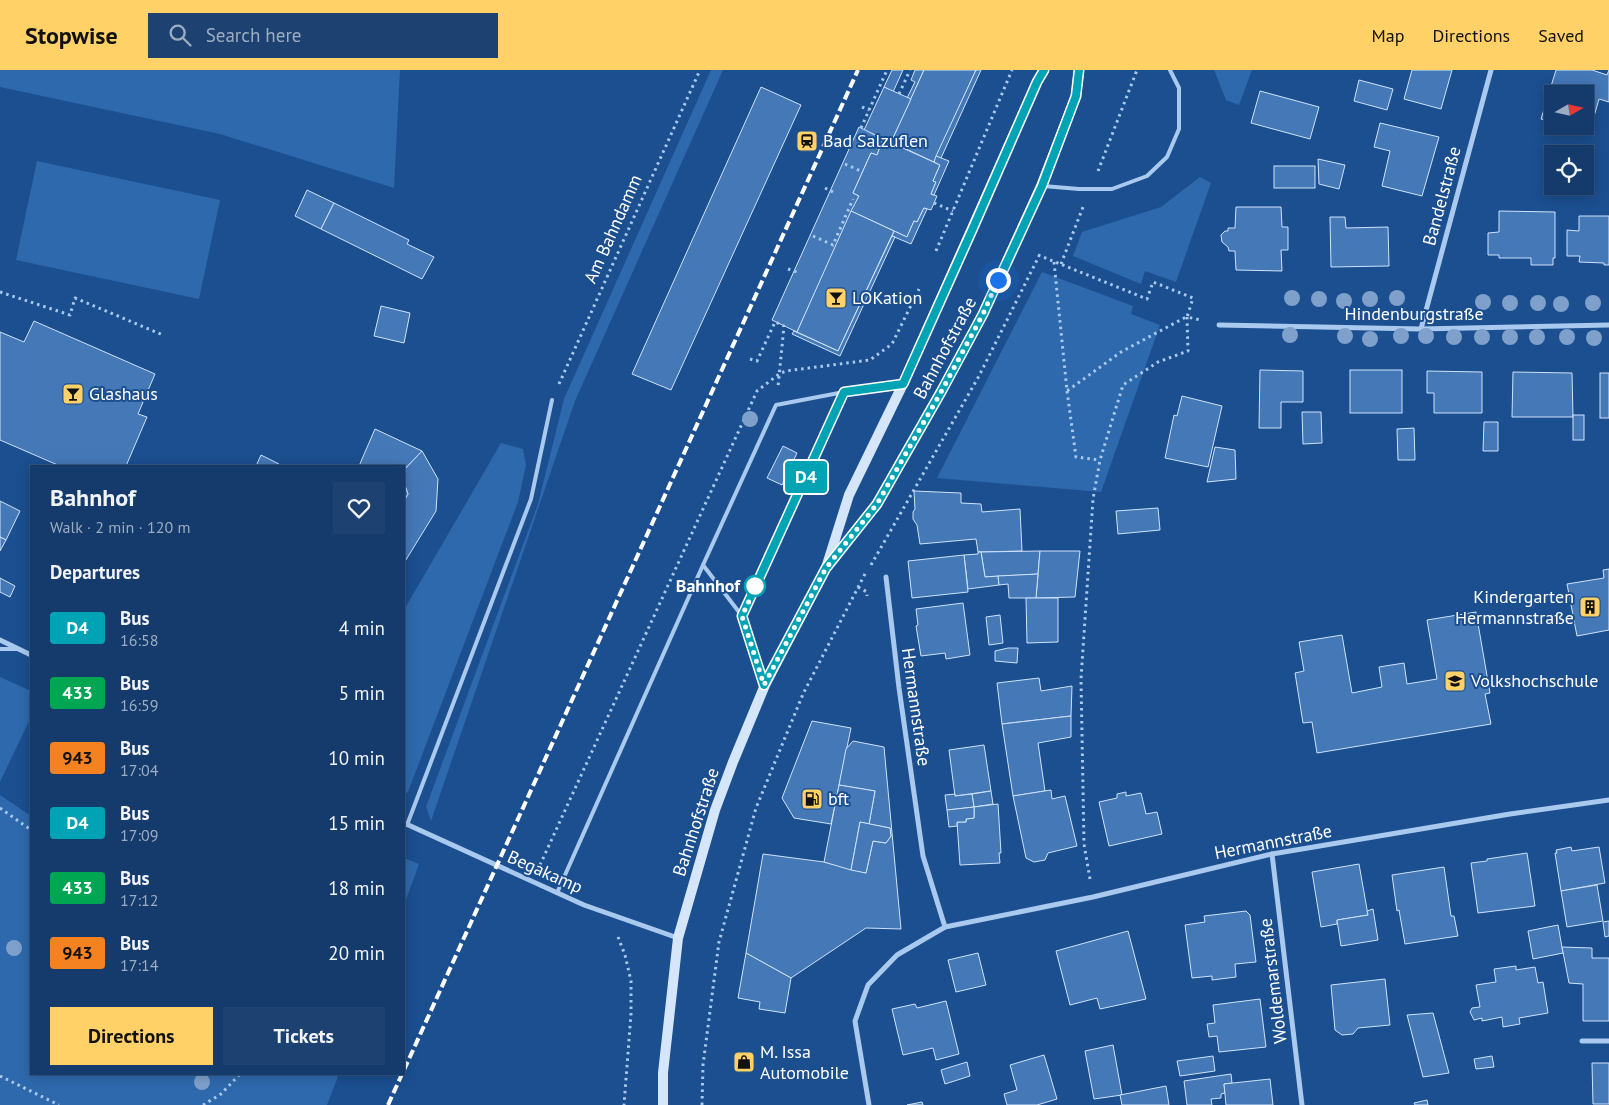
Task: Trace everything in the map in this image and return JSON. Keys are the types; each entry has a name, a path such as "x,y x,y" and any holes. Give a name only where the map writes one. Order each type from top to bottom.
{"main road":[{"name":"Bahnhofstraße","path":"663,1105 663,1073 678,938 715,810 764,685 826,568 849,495 903,384 1044,70"},
{"name":"Bahnhofstraße","path":"826,568 877,504 983,314 1042,186 1076,96 1079,70"}],"street":[{"name":"Bandelstraße","path":"1421,330 1491,70"},
{"name":"Hindenburgstraße","path":"1219,325 1421,330 1609,325"},
{"name":"Hermannstraße","path":"886,577 922,856 945,927"},
{"path":"0,640 30,655"},
{"name":"Hermannstraße","path":"869,1105 855,1021 868,985 897,955 945,927 1093,897 1272,854 1510,814 1609,800"},
{"name":"Begakamp","path":"406,824 556,893 609,915 678,938"},
{"name":"Woldemarstraße","path":"1272,854 1302,1105"},
{"path":"1582,1041 1609,1041"}],"lane":[{"path":"1042,186 1112,189 1147,176 1167,157 1179,129 1179,88 1170,70"},
{"path":"556,893 776,405 844,392 903,384"},
{"path":"742,616 844,392"},
{"path":"406,824 531,499 552,400"},
{"path":"703,565 742,616 764,685"},
{"path":"0,649 18,649"}],"path":[{"name":"Am Bahndamm","path":"552,400 700,70"},
{"path":"861,128 887,70"},
{"path":"899,94 910,70"},
{"path":"950,219 1012,70"},
{"path":"1061,264 1137,70"},
{"path":"862,107 869,110"},
{"path":"845,164 863,172"},
{"path":"825,188 833,192"},
{"path":"813,236 833,245 853,199"},
{"path":"934,203 953,211"},
{"path":"1039,256 1147,299 1153,282 1193,298 1187,317 1188,351 1158,362 1123,385 1100,460 1093,499 1081,678 1084,844 1093,897"},
{"path":"1054,262 1066,391 1076,457 1100,460"},
{"path":"788,269 797,272"},
{"path":"0,292 70,315 75,298 163,335"},
{"path":"1066,391 1121,352 1187,317 1219,325"},
{"path":"750,359 756,362 775,322 784,326 776,405"},
{"path":"702,1105 703,1064 719,942 756,808 803,694 858,587"},
{"path":"0,808 30,829"},
{"path":"609,915 625,955 631,981 631,1014 624,1105"},
{"path":"203,1105 221,1094 239,1075"},
{"path":"0,1076 59,1105"}],"shaded area":[{"path":"0,70 400,70 394,188 220,134 0,87"},
{"path":"711,70 723,70 575,401 431,821 426,807 538,504 564,399"},
{"path":"1214,70 1252,70 1239,105 1226,100"},
{"path":"37,161 220,200 199,299 16,260"},
{"path":"1200,177 1211,183 1176,282 1145,271 1141,284 1073,256 1082,232 1161,207"},
{"path":"1042,272 1133,306 1131,314 1160,325 1101,492 937,478"},
{"path":"501,443 523,449 526,465 518,502 408,792 405,794 405,608"},
{"path":"0,677 30,691 30,719 0,782"},
{"path":"0,795 30,815 30,1075 339,1075 327,1105 0,1105"},
{"path":"405,858 419,864 405,902"}],"building":[{"path":"892,70 903,70 893,92 884,87"},
{"path":"915,70 924,70 911,99 907,98 915,82 911,80"},
{"path":"924,70 976,70 934,162 891,142"},
{"path":"976,70 981,70 941,158 936,156"},
{"path":"1412,70 1452,70 1441,109 1404,99"},
{"path":"1556,70 1592,70 1607,75 1609,70 1609,102 1599,99 1594,116 1594,85 1551,85"},
{"path":"1359,80 1393,89 1387,110 1354,101"},
{"path":"761,87 801,105 671,390 632,374"},
{"path":"884,87 911,99 891,142 864,130"},
{"path":"1260,91 1319,107 1310,139 1251,123"},
{"path":"1544,109 1544,120 1541,119"},
{"path":"1380,123 1439,137 1422,196 1382,186 1390,151 1374,147"},
{"path":"859,127 883,139 877,155 871,153 853,193 859,196 797,332 772,320"},
{"path":"883,139 940,165 933,181 936,182 931,194 937,196 931,210 924,208 917,222 914,221 907,237 851,211 859,196 853,193 871,153 877,155"},
{"path":"936,156 949,161 934,195 931,194 936,182 933,181 940,165 934,162"},
{"path":"1318,159 1345,165 1339,189 1319,184"},
{"path":"1274,166 1315,166 1315,188 1274,188"},
{"path":"307,190 334,203 321,229 295,216"},
{"path":"334,203 409,240 407,244 434,257 422,279 321,229"},
{"path":"1236,207 1281,207 1282,227 1288,227 1288,250 1281,250 1282,271 1236,270 1235,251 1229,251 1228,247 1222,242 1221,235 1228,231 1228,228 1235,228"},
{"path":"924,208 927,209 911,244 892,236 894,231 907,237 914,221 917,222"},
{"path":"851,211 894,231 838,351 797,332"},
{"path":"1499,211 1555,212 1555,258 1553,258 1553,265 1531,265 1531,258 1499,258 1499,255 1488,255 1488,233 1499,232"},
{"path":"1579,216 1609,216 1609,265 1579,262 1580,256 1567,256 1567,230 1579,231"},
{"path":"1330,217 1345,217 1346,228 1388,227 1389,266 1331,267"},
{"path":"892,236 895,237 840,356 792,334 794,331 838,351"},
{"path":"381,306 410,313 404,343 374,336"},
{"name":"Glashaus","path":"34,321 155,374 138,414 147,417 126,465 58,465 0,440 0,332 24,342"},
{"path":"1260,370 1303,371 1303,402 1281,402 1281,428 1259,428"},
{"path":"1350,370 1402,370 1402,413 1350,413"},
{"path":"1427,371 1482,372 1482,413 1434,413 1434,393 1427,393"},
{"path":"1513,372 1572,373 1573,417 1512,417"},
{"path":"1600,373 1609,373 1609,418 1600,418"},
{"path":"1182,396 1222,406 1208,467 1165,458 1174,415 1177,416"},
{"path":"1302,412 1321,412 1322,443 1303,444"},
{"path":"1573,415 1584,415 1584,440 1573,440"},
{"path":"1484,422 1498,422 1498,451 1483,451"},
{"path":"1414,428 1415,460 1398,460 1397,429"},
{"path":"375,429 422,451 405,469 405,465 359,465"},
{"path":"783,446 797,453 782,485 767,478"},
{"path":"1215,447 1235,450 1236,479 1207,482"},
{"path":"422,451 438,479 436,511 405,561 405,499 408,494 405,486 405,469"},
{"path":"261,455 279,464 278,465 256,465"},
{"path":"405,486 408,494 405,499"},
{"path":"914,491 961,493 961,503 981,504 982,512 1020,509 1022,551 978,552 976,539 920,544 917,525 913,519 915,509"},
{"path":"0,501 20,511 6,540 0,537"},
{"path":"1158,508 1160,530 1118,534 1116,511"},
{"path":"0,537 6,540 0,551"},
{"path":"1040,551 1038,574 985,577 981,552"},
{"path":"1040,551 1080,551 1075,597 1036,598"},
{"path":"978,552 981,552 985,577 998,576 999,585 968,589 964,555 978,554"},
{"path":"964,555 968,592 912,598 908,561"},
{"name":"Kindergarten Hermannstraße","path":"1609,569 1609,630 1577,636 1567,584 1604,578 1603,570"},
{"path":"1038,574 1036,598 1009,598 1008,584 999,585 998,576"},
{"path":"0,578 15,586 10,597 0,592"},
{"path":"1026,598 1058,598 1058,642 1027,643"},
{"path":"963,603 970,655 946,659 945,653 921,656 916,626 918,625 916,609"},
{"name":"Volkshochschule","path":"1476,612 1490,693 1485,694 1491,724 1317,753 1312,722 1303,723 1295,673 1304,671 1299,642 1342,635 1352,693 1382,687 1379,667 1404,663 1407,684 1437,679 1427,620"},
{"path":"1000,615 1003,643 989,645 986,617"},
{"path":"1018,648 1017,663 995,661 995,651"},
{"path":"1039,678 1041,691 1072,686 1071,716 1002,724 997,683"},
{"path":"1071,716 1071,737 1038,743 1045,791 1013,796 1002,724"},
{"path":"812,721 851,728 831,824 794,818 782,798"},
{"path":"853,741 884,747 901,929 866,928 791,978 746,953 763,854 824,862 866,873 873,841 886,843 891,836 890,828 869,824 875,791 839,785 846,749"},
{"path":"984,745 991,791 955,796 949,750"},
{"path":"839,785 875,791 869,824 860,822 851,870 824,862"},
{"path":"1051,790 1052,799 1065,796 1077,846 1048,853 1045,860 1034,862 1026,858 1013,796"},
{"path":"991,791 993,804 974,807 972,794"},
{"path":"1126,792 1126,796 1141,793 1146,814 1157,812 1162,834 1109,846 1099,802 1117,798 1117,794"},
{"path":"955,794 955,796 972,794 974,807 947,810 945,795"},
{"path":"998,804 1000,863 960,865 957,822 966,822 966,819 974,818 974,807"},
{"path":"974,807 974,818 966,819 966,822 957,822 957,826 949,827 947,810"},
{"path":"860,822 890,828 891,836 886,843 873,841 866,873 851,870"},
{"path":"1571,847 1572,851 1599,847 1605,883 1561,891 1555,853 1557,853 1556,850"},
{"path":"1527,853 1535,906 1478,913 1471,863"},
{"path":"1359,864 1368,915 1337,920 1337,924 1321,927 1312,872"},
{"path":"1444,867 1451,916 1454,916 1458,936 1405,944 1399,910 1397,911 1392,875"},
{"path":"1597,885 1603,921 1567,927 1561,891"},
{"path":"1373,909 1378,940 1341,946 1337,920 1368,915 1367,911"},
{"path":"1246,911 1250,915 1256,962 1235,964 1236,977 1212,980 1212,976 1192,978 1185,925 1205,922 1204,916"},
{"path":"1609,921 1609,936 1605,937 1603,922"},
{"path":"1558,925 1563,953 1533,959 1528,931"},
{"path":"1128,931 1146,999 1100,1009 1097,998 1070,1005 1056,951"},
{"path":"1562,947 1592,948 1592,958 1609,958 1609,1021 1583,1021 1583,984 1569,983"},
{"path":"746,953 791,978 785,1013 759,1009 760,1002 738,998"},
{"path":"978,953 986,985 956,992 948,960"},
{"path":"1516,966 1516,970 1535,967 1538,983 1543,982 1548,1013 1519,1018 1520,1024 1503,1027 1502,1017 1482,1021 1482,1018 1474,1020 1470,1012 1472,1008 1480,1007 1476,985 1496,982 1494,969"},
{"path":"1385,979 1390,1025 1358,1028 1353,1034 1342,1035 1335,1030 1331,985"},
{"path":"1260,999 1266,1047 1219,1052 1217,1036 1209,1037 1207,1024 1215,1023 1213,1005"},
{"path":"946,1001 959,1054 936,1060 933,1048 903,1055 892,1009 915,1004 917,1008"},
{"path":"1433,1013 1449,1073 1423,1077 1407,1015"},
{"path":"1113,1045 1122,1095 1094,1099 1085,1051"},
{"path":"1044,1055 1057,1099 1037,1105 1007,1105 1004,1094 1017,1090 1010,1065"},
{"path":"1213,1056 1215,1071 1180,1076 1177,1061"},
{"path":"1492,1056 1494,1067 1476,1069 1474,1059"},
{"path":"967,1062 970,1076 945,1084 941,1070"},
{"path":"1592,1063 1609,1063 1609,1104 1593,1104"},
{"path":"1231,1074 1232,1083 1224,1084 1225,1093 1221,1094 1221,1098 1211,1099 1212,1105 1187,1105 1184,1081"},
{"path":"1270,1079 1273,1105 1226,1105 1224,1084"},
{"path":"1166,1086 1169,1105 1122,1105 1120,1095"},
{"path":"1427,1100 1428,1105 1415,1105 1414,1103"},
{"path":"922,1102 923,1105 907,1105"}],"railway":[{"path":"405,1068 858,70"},
{"path":"388,1105 402,1075"}],"bus line":[{"name":"D4","path":"1044,70 903,384 844,392 742,616 764,685 826,568 877,504 983,314 1042,186 1076,96 1079,70"}],"place":[{"name":"Bad Salzuflen","path":"807,141"},
{"name":"LOKation","path":"836,298"},
{"name":"Glashaus","path":"73,394"},
{"name":"Bahnhof","path":"755,586"},
{"name":"Kindergarten Hermannstraße","path":"1590,607"},
{"name":"Volkshochschule","path":"1455,681"},
{"name":"bft","path":"812,799"},
{"name":"M. Issa Automobile","path":"744,1062"}],"route":[{"path":"755,586 758,582 742,616 764,685 826,568 877,504 941,392 983,314 998,280"}]}
